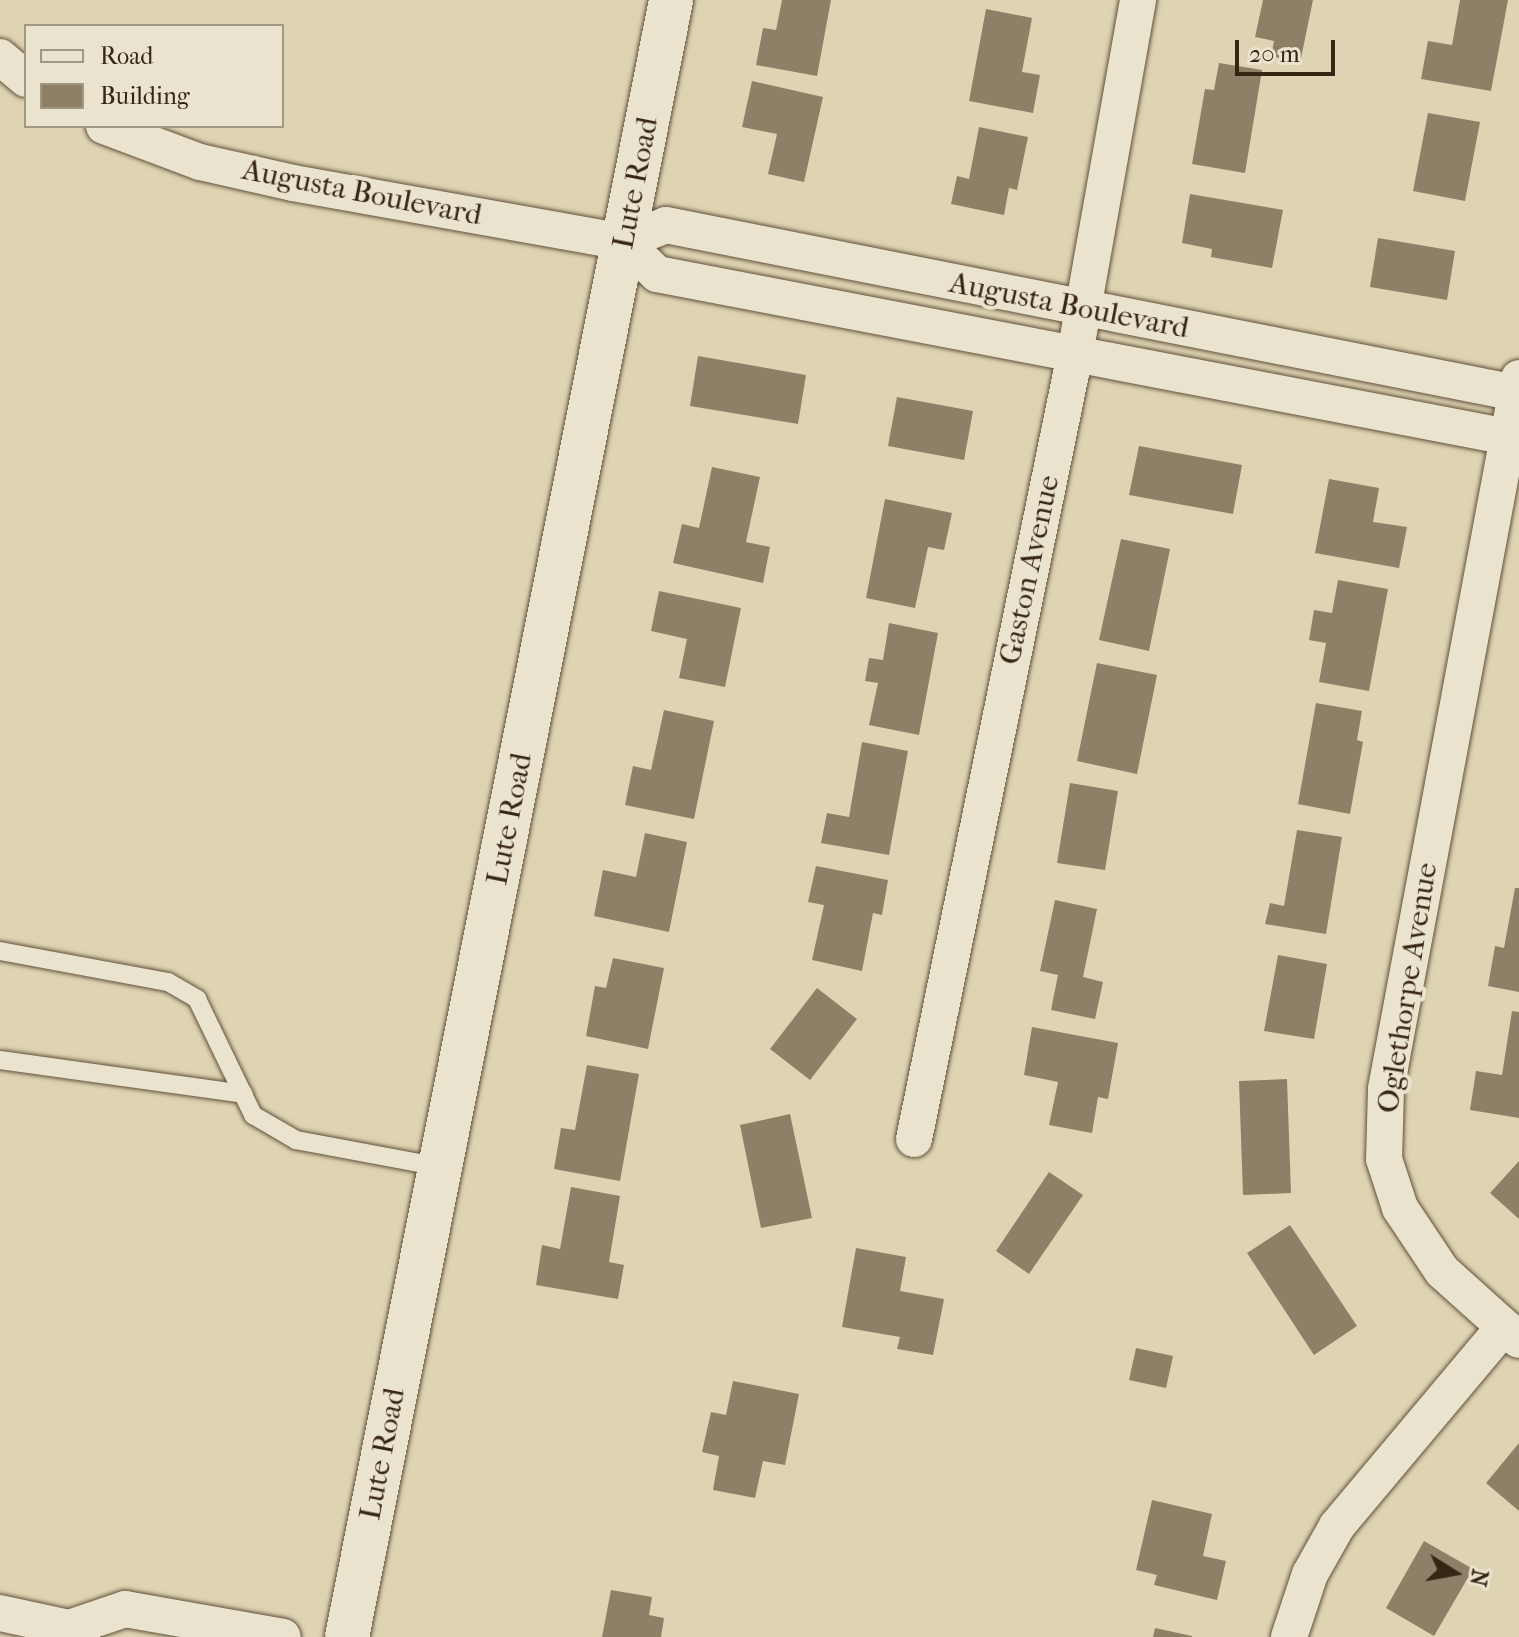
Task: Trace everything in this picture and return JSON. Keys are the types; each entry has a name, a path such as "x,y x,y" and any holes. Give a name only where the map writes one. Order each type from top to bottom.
{"street":[{"name":"Lute Road","path":"347,1637 671,0"},
{"name":"Gaston Avenue","path":"914,1139 1075,354 1138,0"},
{"path":"0,57 24,77"},
{"name":"Augusta Boulevard","path":"109,128 200,162 293,183 624,242 666,225 1082,309 1518,385"},
{"name":"Augusta Boulevard","path":"624,242 657,274 1508,437"},
{"name":"Oglethorpe Avenue","path":"1289,1637 1310,1574 1337,1526 1511,1334 1442,1271 1400,1208 1384,1159 1386,1089 1518,385"},
{"path":"0,1613 76,1632 125,1609 283,1637"}],"lane":[{"path":"0,951 168,982 197,999 253,1115 296,1140 440,1167"},
{"path":"0,1060 244,1094"}],"building":[{"path":"782,0 831,0 817,76 756,65 763,28 776,30"},
{"path":"1263,0 1313,0 1300,63 1271,56 1274,41 1255,37"},
{"path":"1460,0 1508,0 1491,91 1421,79 1428,41 1452,45"},
{"path":"986,9 1032,18 1022,72 1040,75 1033,113 969,101"},
{"path":"1219,63 1262,70 1245,173 1192,164 1205,89 1214,90"},
{"path":"752,81 823,97 804,182 768,174 777,134 742,127"},
{"path":"1428,113 1480,122 1465,201 1413,191"},
{"path":"979,127 1028,137 1017,190 1009,188 1004,215 951,204 957,176 969,179"},
{"path":"1190,194 1283,210 1272,268 1211,257 1212,249 1182,243"},
{"path":"1378,238 1455,251 1447,300 1370,287"},
{"path":"698,356 806,375 798,424 690,406"},
{"path":"897,397 973,411 964,460 888,446"},
{"path":"1139,446 1242,465 1233,514 1129,495"},
{"path":"712,467 760,477 746,542 770,547 763,583 673,563 682,524 699,528"},
{"path":"1329,479 1379,488 1373,522 1407,527 1399,568 1315,553"},
{"path":"885,499 952,513 944,550 928,547 915,608 866,598"},
{"path":"1121,539 1170,549 1149,651 1099,640"},
{"path":"1338,580 1388,589 1369,691 1319,682 1326,643 1309,640 1314,610 1332,613"},
{"path":"659,591 741,608 725,687 679,678 687,639 651,631"},
{"path":"889,623 938,633 919,735 869,725 878,683 865,681 869,658 883,660"},
{"path":"1097,663 1157,675 1137,774 1077,761"},
{"path":"1316,703 1362,711 1357,740 1363,742 1350,814 1298,804"},
{"path":"664,710 714,721 694,819 625,805 633,766 651,770"},
{"path":"862,742 908,751 889,855 821,843 827,813 849,817"},
{"path":"1070,783 1118,791 1105,870 1057,863"},
{"path":"1297,830 1342,837 1326,934 1265,924 1270,903 1284,906"},
{"path":"645,833 687,842 669,932 594,916 603,870 636,877"},
{"path":"816,866 888,880 882,915 873,913 862,971 812,960 824,905 808,902"},
{"path":"1515,888 1519,888 1519,992 1488,986 1495,946 1504,948"},
{"path":"1055,900 1097,909 1083,977 1103,982 1095,1019 1051,1010 1058,975 1040,971"},
{"path":"1278,955 1327,964 1314,1039 1264,1031"},
{"path":"613,958 664,968 648,1049 586,1036 595,986 606,988"},
{"path":"817,988 857,1019 810,1080 770,1049"},
{"path":"1512,1011 1519,1012 1519,1118 1470,1110 1476,1071 1502,1075"},
{"path":"1032,1027 1118,1043 1108,1099 1098,1097 1092,1133 1049,1125 1058,1082 1024,1075"},
{"path":"587,1065 639,1074 620,1181 554,1169 561,1128 575,1130"},
{"path":"1287,1079 1291,1193 1243,1195 1239,1081"},
{"path":"790,1114 812,1218 761,1228 740,1125"},
{"path":"1519,1161 1519,1219 1490,1193"},
{"path":"1049,1172 1083,1195 1029,1274 996,1251"},
{"path":"571,1187 620,1196 609,1262 624,1265 618,1299 536,1285 542,1245 560,1249"},
{"path":"1290,1225 1357,1326 1314,1355 1247,1253"},
{"path":"856,1248 906,1257 900,1291 944,1299 933,1355 897,1349 900,1337 842,1327"},
{"path":"1136,1348 1173,1356 1166,1388 1129,1380"},
{"path":"733,1381 799,1394 785,1465 763,1461 755,1498 713,1490 719,1456 702,1452 711,1412 726,1415"},
{"path":"1519,1443 1519,1511 1486,1483"},
{"path":"1152,1500 1212,1514 1203,1556 1226,1561 1217,1600 1154,1585 1157,1575 1136,1570"},
{"path":"1424,1541 1473,1569 1434,1636 1386,1608"},
{"path":"611,1590 652,1597 649,1615 664,1618 661,1637 602,1637"},
{"path":"1155,1628 1192,1636 1192,1637 1153,1637"}]}
